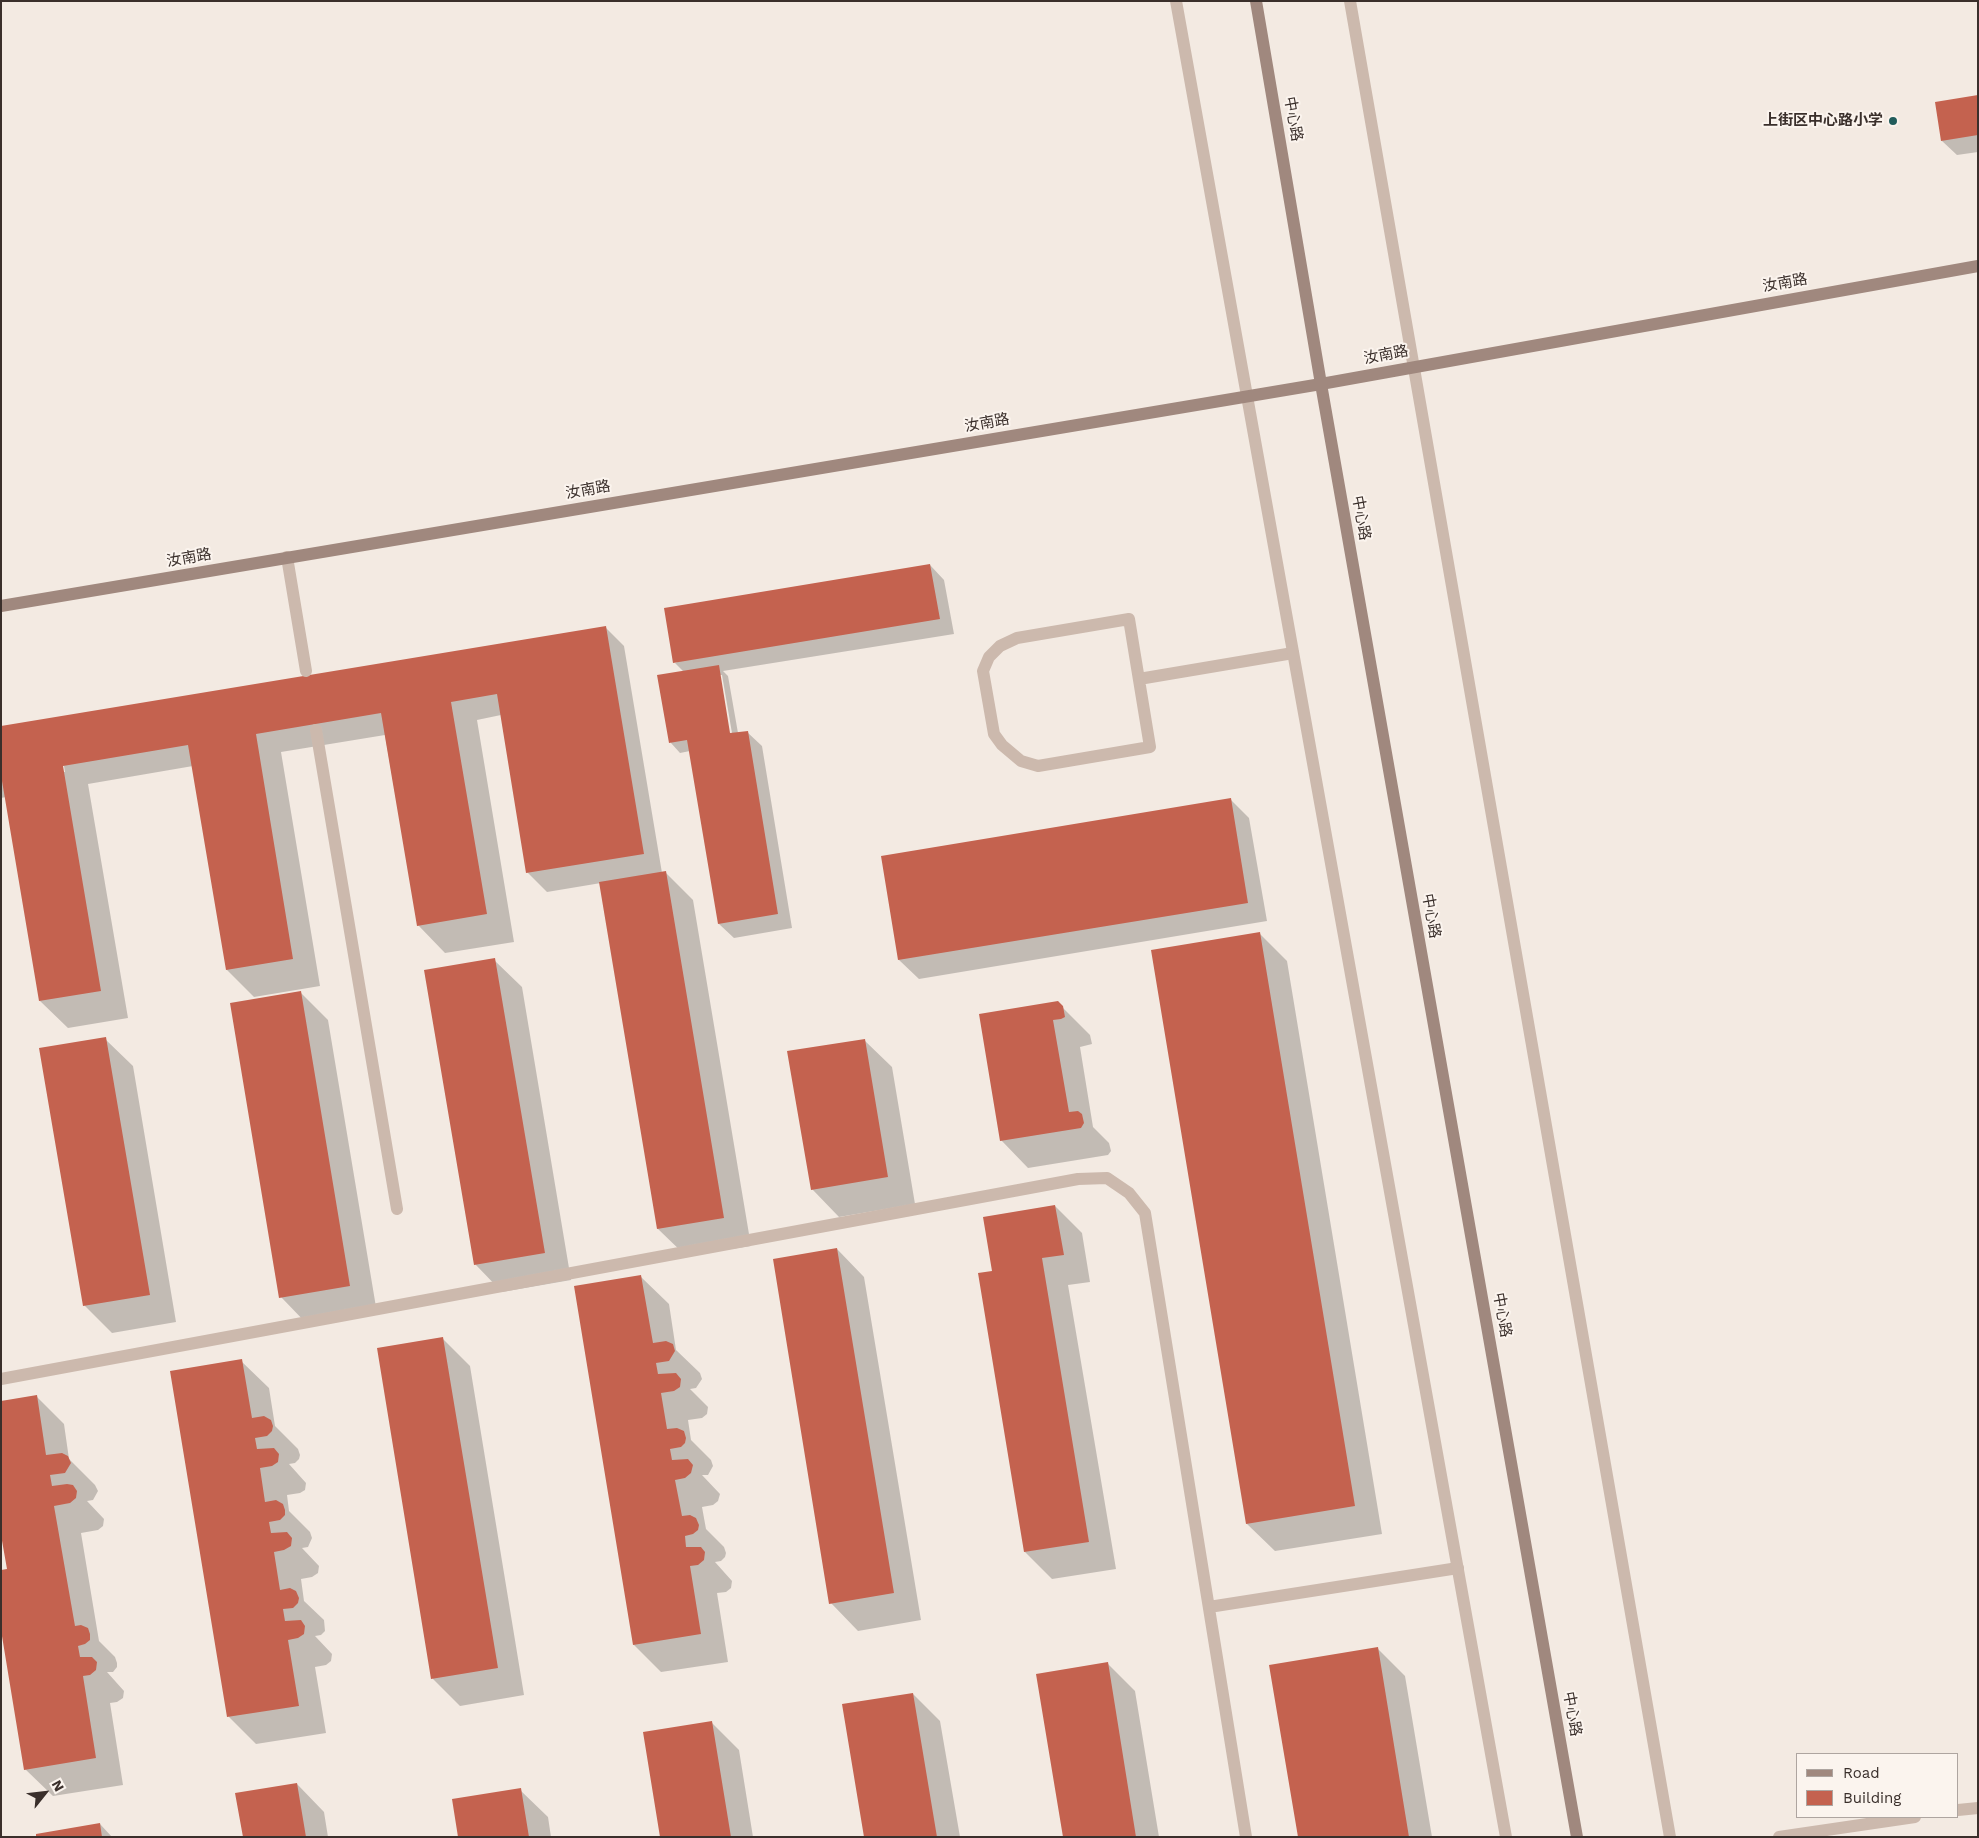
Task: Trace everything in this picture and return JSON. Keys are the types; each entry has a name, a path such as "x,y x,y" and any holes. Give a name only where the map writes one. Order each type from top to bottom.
{"street":[{"path":"1176,1 1506,1837"},
{"name":"中心路","path":"1256,1 1321,384 1577,1837"},
{"path":"1350,1 1670,1837"},
{"name":"汝南路","path":"1,606 1321,384 1978,266"},
{"path":"287,557 306,671"},
{"path":"1129,619 1139,679 1150,747 1038,766 1021,761 1002,745 994,734 983,671 989,657 1000,646 1017,638 1129,619"},
{"path":"1139,679 1293,653"},
{"path":"316,730 396,1209"},
{"path":"1,1379 1069,1180 1107,1178 1129,1193 1145,1213 1246,1837"},
{"path":"1209,1607 1458,1568"},
{"path":"1959,1810 1978,1808"},
{"path":"1779,1837 1908,1818"}],"building":[{"path":"1978,95 1978,135 1941,141 1935,102"},
{"path":"930,564 940,619 673,663 664,608"},
{"path":"606,626 644,854 526,873 497,694 451,702 487,914 417,926 381,713 256,734 293,959 226,970 188,745 63,766 101,991 39,1001 1,775 1,726"},
{"path":"719,665 730,733 748,731 778,914 718,924 687,740 669,743 657,675"},
{"path":"1231,798 1248,903 898,960 881,856"},
{"path":"666,871 724,1218 657,1229 599,882"},
{"path":"1260,932 1355,1506 1246,1524 1151,950"},
{"path":"495,958 545,1253 474,1265 424,970"},
{"path":"301,991 350,1286 279,1298 230,1003"},
{"path":"1058,1001 1063,1006 1065,1017 1053,1020 1069,1112 1078,1111 1082,1114 1084,1123 1081,1128 1000,1141 979,1014"},
{"path":"106,1037 150,1295 83,1306 39,1048"},
{"path":"865,1039 888,1177 811,1190 787,1051"},
{"path":"1055,1205 1064,1255 1042,1258 1089,1542 1024,1552 978,1273 992,1271 983,1217"},
{"path":"837,1248 894,1593 829,1604 773,1259"},
{"path":"641,1275 653,1343 666,1341 673,1344 675,1351 669,1361 656,1363 658,1374 676,1373 681,1379 680,1387 674,1391 661,1393 667,1429 677,1428 684,1431 686,1438 685,1443 681,1447 670,1449 672,1460 688,1459 693,1465 691,1473 685,1478 675,1480 682,1516 690,1515 696,1518 699,1525 698,1530 693,1534 685,1536 686,1547 701,1547 705,1552 704,1560 698,1565 690,1566 701,1634 633,1645 574,1286"},
{"path":"443,1337 498,1668 431,1679 377,1348"},
{"path":"242,1359 252,1418 264,1416 271,1420 273,1426 272,1431 267,1436 255,1438 257,1449 274,1448 279,1454 278,1462 272,1466 260,1468 265,1502 276,1500 283,1504 285,1510 285,1515 280,1520 269,1522 271,1533 287,1532 292,1538 291,1546 274,1552 280,1590 290,1588 296,1591 299,1598 298,1603 293,1608 283,1609 285,1621 301,1620 305,1626 304,1634 298,1638 288,1640 299,1706 227,1717 170,1371"},
{"path":"37,1395 46,1455 62,1453 68,1456 71,1463 65,1473 50,1475 52,1486 73,1485 77,1491 76,1498 70,1503 54,1506 75,1626 81,1625 88,1628 90,1634 90,1640 78,1646 80,1657 92,1657 97,1662 96,1670 90,1675 83,1676 96,1758 24,1770 1,1630 1,1570 7,1569 1,1535 1,1401"},
{"path":"1378,1647 1409,1837 1298,1837 1269,1665"},
{"path":"1108,1662 1136,1837 1063,1837 1036,1674"},
{"path":"913,1693 937,1837 864,1837 842,1704"},
{"path":"712,1721 731,1837 660,1837 643,1732"},
{"path":"297,1783 306,1837 243,1837 235,1793"},
{"path":"521,1788 529,1837 458,1837 452,1799"},
{"path":"100,1823 102,1837 36,1837 36,1834"}],"place":[{"name":"上街区中心路小学","path":"1893,121"}]}
